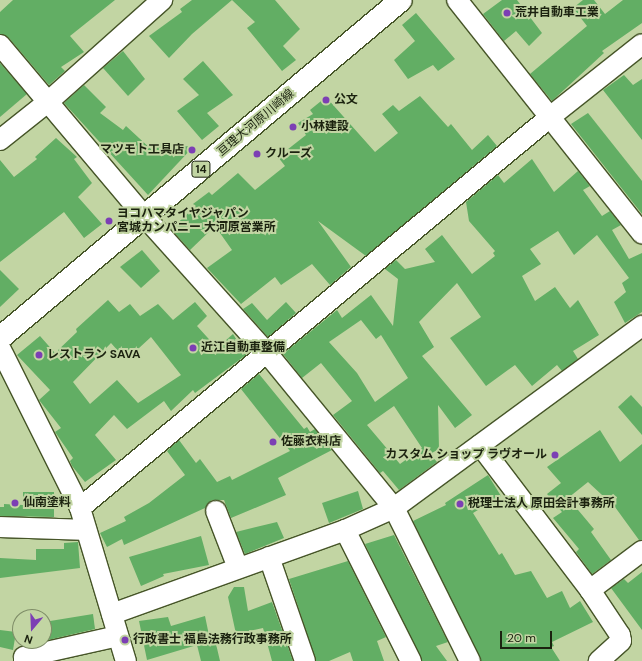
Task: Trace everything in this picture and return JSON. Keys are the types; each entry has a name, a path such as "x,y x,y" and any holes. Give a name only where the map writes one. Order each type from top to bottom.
{"main road":[{"name":"亘理大河原川崎線","path":"0,338 401,0"}],"street":[{"path":"0,140 49,101 162,0"},
{"path":"457,0 642,233"},
{"path":"80,508 550,117 642,44"},
{"path":"0,45 49,101 145,217 267,353 394,508 470,661"},
{"path":"112,614 345,530 394,508 642,326"},
{"path":"0,348 80,508 126,661"},
{"path":"480,445 590,590 620,635 620,641 599,661"},
{"path":"216,512 238,568"},
{"path":"0,527 86,530"},
{"path":"345,530 410,661"},
{"path":"590,590 642,551"},
{"path":"269,557 305,661"},
{"path":"24,661 24,657 118,636"}],"building":[{"path":"13,0 115,0 70,36 84,52 61,67 65,71 49,85 9,38 0,34 0,12"},
{"path":"192,0 232,0 192,34 169,58 149,36 182,12 180,9"},
{"path":"232,0 275,0 300,29 283,46 296,60 282,71 247,28 255,22"},
{"path":"502,0 517,0 542,33 529,46 516,31 504,41 483,14"},
{"path":"583,0 594,0 605,14 623,0 642,0 642,23 602,51 604,53 552,101 530,74 587,26 573,8"},
{"path":"416,13 455,59 438,71 433,65 408,79 394,60 415,41 402,25"},
{"path":"123,51 145,79 128,96 103,68"},
{"path":"203,61 233,95 207,113 219,126 202,140 177,111 199,95 183,79"},
{"path":"0,63 27,94 0,117"},
{"path":"624,75 633,85 642,79 642,140 603,90"},
{"path":"84,85 106,107 100,113 123,130 126,126 152,150 159,143 193,147 148,195 64,103"},
{"path":"420,96 448,127 451,124 472,150 488,135 497,146 366,256 318,221 351,267 330,285 312,264 281,285 275,277 241,304 207,268 232,250 215,226 190,250 171,229 196,206 193,204 209,192 212,195 238,173 255,190 285,166 278,157 306,135 298,123 313,114 310,110 326,97 375,152 398,133 382,114 393,105 399,111"},
{"path":"588,113 642,181 642,214 571,124"},
{"path":"56,138 77,157 74,159 92,183 78,197 102,224 84,238 64,212 0,262 0,160 14,177 37,159 35,157"},
{"path":"532,159 554,192 578,171 590,186 583,190 602,216 610,211 621,225 612,230 629,259 642,253 642,312 625,323 614,302 626,292 622,283 629,278 597,235 574,255 558,231 530,249 541,264 522,276 535,301 555,287 570,308 578,300 599,335 573,351 578,359 562,371 557,365 532,386 515,365 486,386 450,338 481,317 457,283 419,322 434,347 422,356 472,415 455,428 438,405 439,449 430,454 437,462 399,490 383,471 380,473 333,415 352,401 321,363 302,378 283,354 337,310 342,318 371,295 393,326 398,279 385,269 396,260 405,269 435,262 425,249 442,235 472,274 495,256 493,253 495,251 469,221 466,202 498,175 504,183","holes":["361,320 376,339 381,335 408,378 375,402 357,373 329,342","394,406 422,448 400,464 367,425"]},
{"path":"142,250 160,271 141,288 120,267"},
{"path":"0,270 19,289 0,307"},
{"path":"108,300 119,312 130,304 140,316 158,304 173,320 195,302 207,316 197,326 217,348 233,334 246,355 195,393 193,390 171,411 164,401 127,429 114,415 95,435 116,460 85,482 72,466 70,461 73,458 55,432 61,428 39,400 50,390 17,355 40,336 55,353 77,332 76,329","holes":["151,337 181,375 138,403 117,380 90,404 73,382 111,343 126,360"]},
{"path":"286,302 296,313 268,337 243,309 252,303 267,320"},
{"path":"259,374 304,429 307,427 310,432 315,429 332,450 278,478 286,495 231,518 224,500 212,500 205,508 124,545 122,539 107,547 100,533 126,521 124,517 149,503 185,475 167,451 179,440 196,463 200,459 217,482 230,476 232,480 290,451 241,389"},
{"path":"631,395 642,407 642,435 618,407"},
{"path":"600,430 620,462 642,444 642,540 639,540 615,507 588,482 568,498 594,529 591,532 611,560 592,574 576,552 579,549 553,518 562,512 547,494 561,483 547,467"},
{"path":"488,475 501,496 473,513 499,555 502,553 515,575 531,571 547,598 562,591 570,608 580,601 593,622 552,642 554,646 551,647 560,661 481,661 413,521 446,505 445,503"},
{"path":"358,491 363,509 329,523 322,503"},
{"path":"23,492 54,492 54,517 0,516 0,507 4,507 4,504 23,505"},
{"path":"277,522 284,538 245,554 236,532"},
{"path":"394,535 448,642 436,646 447,661 422,661 365,544"},
{"path":"201,536 209,565 163,574 164,576 141,586 129,557"},
{"path":"78,542 80,568 0,578 0,558 36,560 36,549 64,549 64,543"},
{"path":"348,561 386,637 377,641 384,661 353,661 350,652 329,661 316,661 289,579"},
{"path":"642,572 642,630 611,588 624,579 628,583"},
{"path":"234,587 244,587 248,611 272,602 293,661 272,661 263,628 236,634 228,597"},
{"path":"93,614 95,629 52,639 52,621"},
{"path":"205,616 211,645 216,644 220,661 201,661 197,645 147,660 139,621 168,617 171,626"},
{"path":"0,630 12,632 13,650 0,647"}],"place":[{"name":"荒井自動車工業","path":"507,13"},
{"name":"公文","path":"326,100"},
{"name":"小林建設","path":"293,127"},
{"name":"マツモト工具店","path":"192,150"},
{"name":"クルーズ","path":"257,154"},
{"name":"ヨコハマタイヤジャパン 宮城カンパニー 大河原営業所","path":"109,221"},
{"name":"近江自動車整備","path":"193,348"},
{"name":"レストラン SAVA","path":"39,355"},
{"name":"佐藤衣料店","path":"273,442"},
{"name":"カスタム ショップ ラヴオール","path":"555,455"},
{"name":"仙南塗料","path":"15,503"},
{"name":"税理士法人 原田会計事務所","path":"460,504"},
{"name":"行政書士 福島法務行政事務所","path":"125,640"}]}
